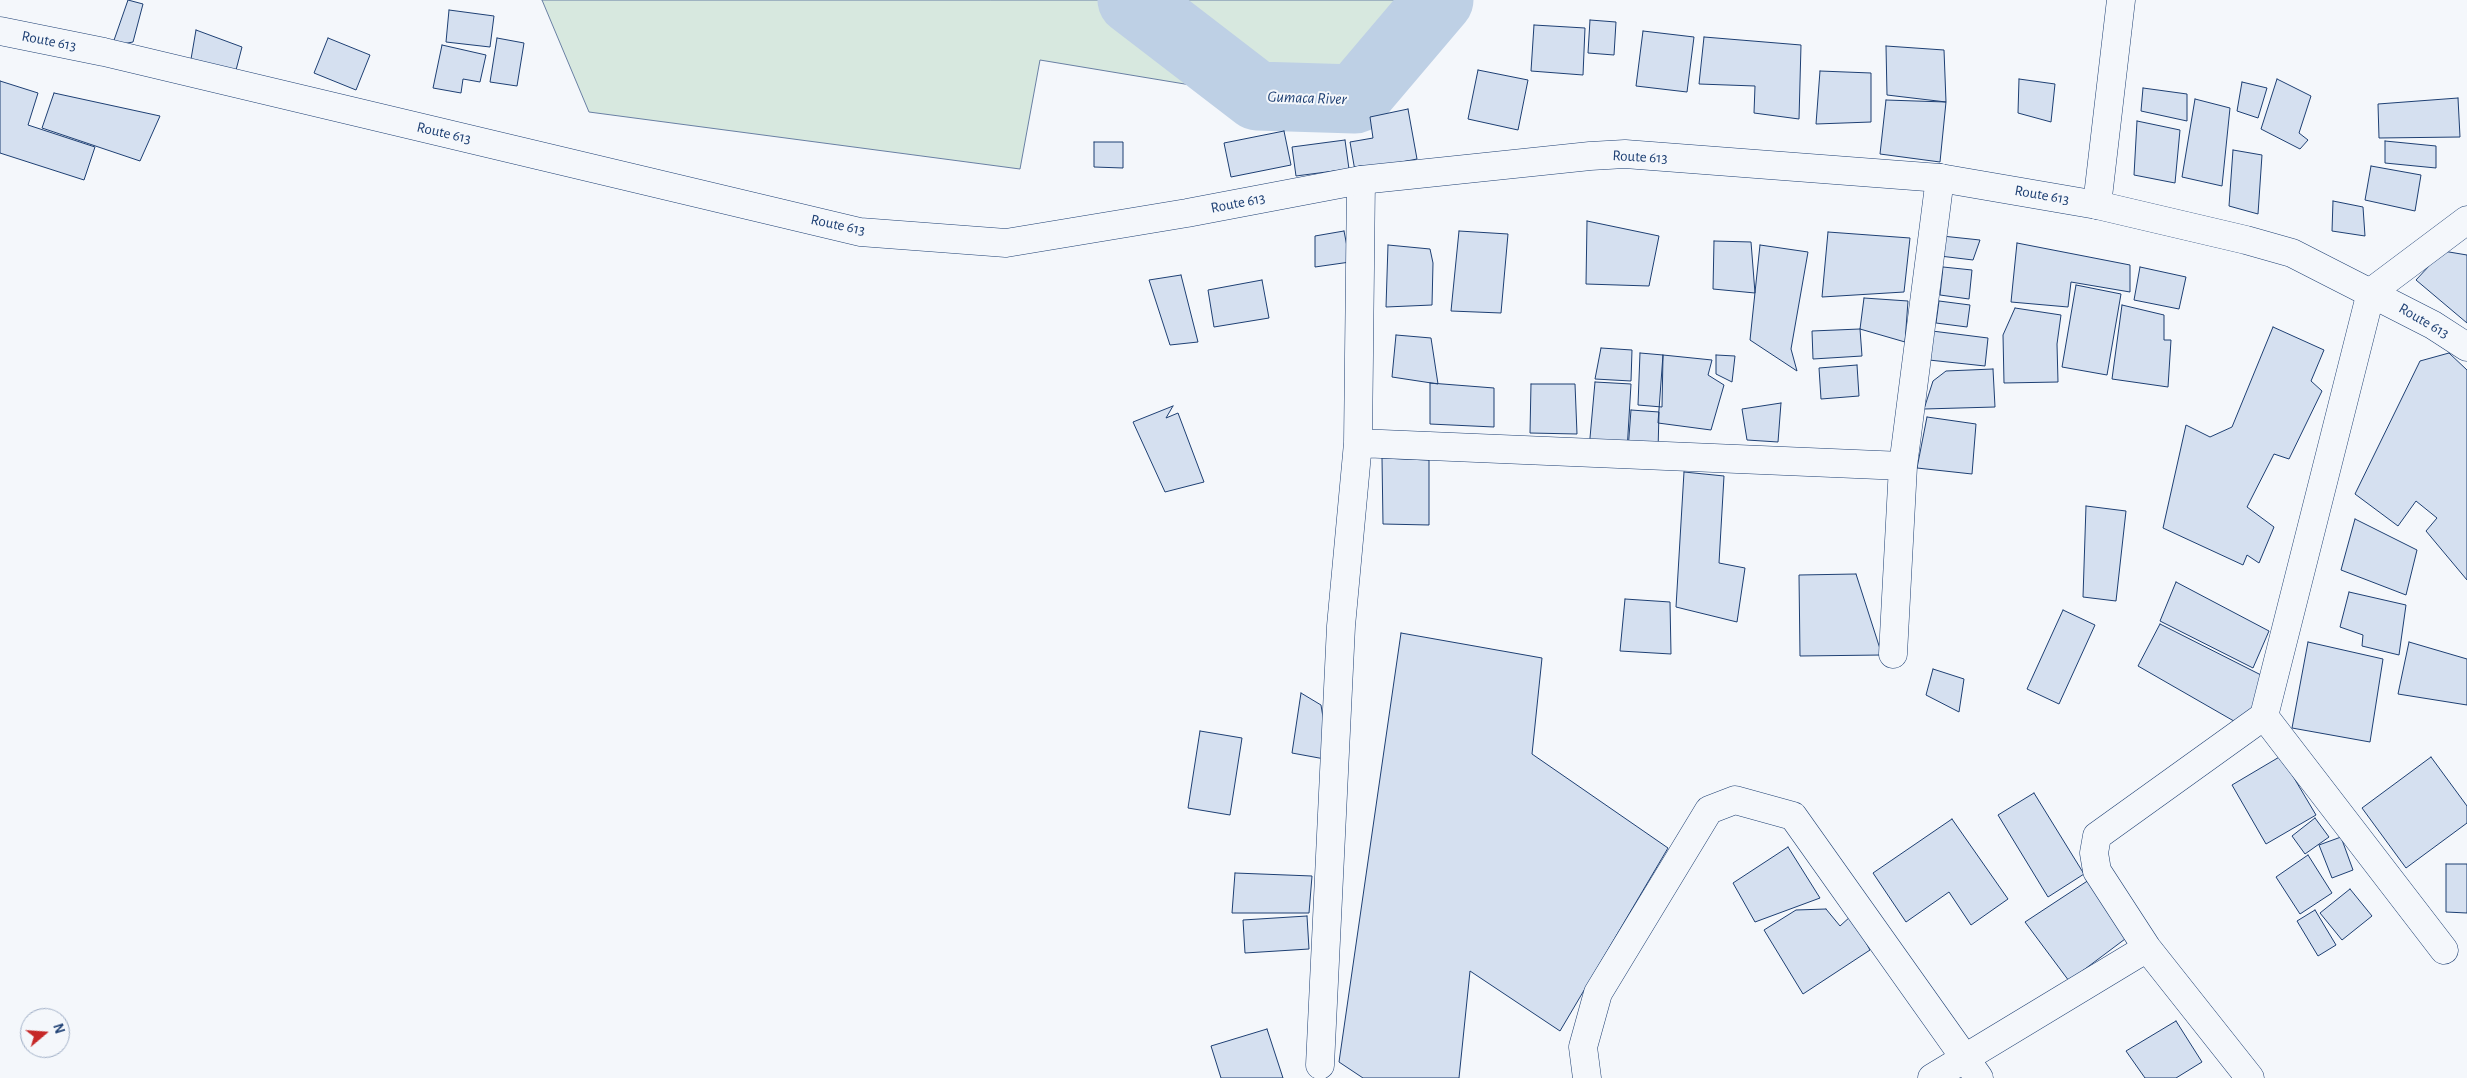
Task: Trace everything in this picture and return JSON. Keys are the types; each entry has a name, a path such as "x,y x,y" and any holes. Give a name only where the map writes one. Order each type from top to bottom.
{"street":[{"path":"2098,205 2121,0"},
{"name":"Route 613","path":"0,31 104,52 860,232 1006,243 1187,213 1361,180 1625,154 1940,178 2098,205 2246,240 2292,254 2371,292 2433,325 2467,347"},
{"path":"1893,654 1903,466 1940,178"},
{"path":"1320,1065 1342,626 1358,443 1361,180"},
{"path":"2250,1078 2147,948 2098,871 2094,853 2097,836 2264,716 2371,292 2467,220"},
{"path":"1358,443 1903,466"},
{"path":"2264,716 2444,950"},
{"path":"1586,1078 1583,1047 1598,993 1709,810 1736,800 1793,816 1972,1068"},
{"path":"1932,1078 1972,1068 2147,948"}],"shaded area":[{"path":"542,0 1440,0 1342,117 1257,96 1040,60 1020,169 589,112"}],"building":[{"path":"128,0 143,4 133,42 112,46"},
{"path":"449,10 494,16 490,47 446,42"},
{"path":"1590,20 1616,22 1614,55 1588,53"},
{"path":"1534,25 1585,28 1583,75 1531,71"},
{"path":"196,30 242,47 235,74 190,65"},
{"path":"1643,31 1694,37 1687,92 1636,86"},
{"path":"1704,37 1801,45 1799,119 1754,113 1755,86 1699,84"},
{"path":"328,38 370,55 356,90 314,73"},
{"path":"497,38 524,43 517,86 490,82"},
{"path":"442,45 486,55 480,82 463,79 461,93 433,88"},
{"path":"1886,46 1944,50 1946,102 1887,95"},
{"path":"1478,70 1528,80 1518,130 1468,119"},
{"path":"1820,71 1871,73 1871,122 1816,124"},
{"path":"2019,79 2055,84 2051,122 2018,113"},
{"path":"2277,79 2311,96 2299,133 2308,140 2300,149 2261,129"},
{"path":"0,81 38,93 28,125 95,147 84,180 0,153"},
{"path":"2242,82 2267,88 2258,118 2237,111"},
{"path":"2143,88 2187,94 2187,121 2141,111"},
{"path":"54,93 160,116 140,161 42,128"},
{"path":"2458,98 2460,137 2379,138 2378,104"},
{"path":"2195,99 2230,108 2222,186 2182,177"},
{"path":"1886,100 1946,102 1940,162 1880,154"},
{"path":"1408,109 1417,159 1355,171 1350,142 1373,138 1370,117"},
{"path":"2137,121 2180,130 2175,183 2134,175"},
{"path":"1284,131 1291,165 1231,177 1224,143"},
{"path":"1345,140 1349,169 1296,176 1292,147"},
{"path":"2385,141 2436,146 2436,168 2385,163"},
{"path":"1094,142 1123,142 1123,168 1094,167"},
{"path":"2233,150 2262,155 2258,214 2229,206"},
{"path":"2371,166 2421,175 2415,211 2365,200"},
{"path":"2333,201 2363,207 2365,236 2332,231"},
{"path":"1587,221 1659,236 1649,286 1586,284"},
{"path":"1344,231 1350,262 1315,267 1315,236"},
{"path":"1459,231 1508,234 1501,313 1451,311"},
{"path":"1828,232 1910,238 1904,292 1822,297"},
{"path":"1942,236 1980,240 1973,260 1940,256"},
{"path":"1714,241 1751,242 1755,293 1713,289"},
{"path":"2017,243 2130,265 2130,292 2071,282 2068,307 2011,302"},
{"path":"1388,245 1430,249 1433,263 1432,305 1386,307"},
{"path":"1760,245 1808,252 1791,349 1797,371 1750,340"},
{"path":"2443,251 2467,255 2467,323 2416,280"},
{"path":"1943,267 1972,270 1969,299 1940,295"},
{"path":"2140,267 2186,277 2179,309 2134,300"},
{"path":"1181,275 1198,342 1170,345 1149,280"},
{"path":"1262,280 1269,318 1214,327 1208,290"},
{"path":"2076,285 2121,294 2107,375 2062,367"},
{"path":"1864,298 1908,301 1905,342 1860,329"},
{"path":"1939,301 1970,305 1967,327 1936,323"},
{"path":"2122,305 2164,315 2164,340 2171,340 2168,387 2112,379"},
{"path":"2015,308 2061,315 2057,344 2058,382 2004,383 2003,335"},
{"path":"2273,327 2324,350 2311,381 2322,391 2289,459 2274,454 2247,507 2274,527 2259,563 2247,555 2243,565 2163,528 2186,425 2210,437 2232,427"},
{"path":"1860,329 1862,356 1813,359 1812,331"},
{"path":"1932,331 1988,338 1985,366 1929,360"},
{"path":"1396,335 1431,338 1438,384 1392,377"},
{"path":"1601,348 1632,350 1631,381 1595,379"},
{"path":"1640,353 1663,355 1662,407 1638,405"},
{"path":"2449,353 2467,370 2467,580 2426,531 2437,518 2416,501 2398,526 2355,494 2420,361"},
{"path":"1663,355 1712,360 1708,375 1724,385 1711,430 1658,423"},
{"path":"1716,355 1735,356 1732,382 1716,374"},
{"path":"1857,365 1859,396 1821,399 1819,368"},
{"path":"1993,369 1995,407 1924,409 1933,381 1946,371"},
{"path":"1595,382 1631,384 1627,451 1589,449"},
{"path":"1430,383 1494,388 1494,427 1430,424"},
{"path":"1531,384 1575,384 1577,434 1530,433"},
{"path":"1781,403 1778,442 1747,440 1742,409"},
{"path":"1173,406 1166,418 1178,413 1204,482 1165,492 1133,422"},
{"path":"1631,410 1659,412 1658,451 1628,450"},
{"path":"1927,417 1976,424 1972,474 1917,468"},
{"path":"1382,458 1429,460 1429,525 1383,524"},
{"path":"1684,472 1724,476 1719,563 1745,568 1737,622 1676,607"},
{"path":"2086,506 2126,511 2116,601 2083,597"},
{"path":"2355,519 2417,550 2406,595 2341,570"},
{"path":"1856,574 1882,655 1800,656 1799,575"},
{"path":"2176,582 2269,631 2253,668 2160,621"},
{"path":"2349,592 2406,605 2399,655 2362,646 2363,635 2340,627"},
{"path":"1625,599 1670,602 1671,654 1620,651"},
{"path":"2063,610 2095,625 2059,704 2027,689"},
{"path":"2160,624 2263,676 2246,728 2138,666"},
{"path":"1401,633 1542,658 1532,754 1668,848 1560,1031 1470,971 1459,1078 1363,1078 1339,1062"},
{"path":"2308,642 2383,659 2370,742 2292,728"},
{"path":"2409,642 2467,659 2467,705 2398,694"},
{"path":"1933,669 1964,679 1959,712 1926,695"},
{"path":"1301,693 1321,705 1330,760 1292,753"},
{"path":"1200,731 1242,738 1230,815 1188,808"},
{"path":"2281,756 2316,815 2266,844 2232,785"},
{"path":"2431,757 2467,806 2467,823 2406,868 2362,808"},
{"path":"2034,793 2084,874 2048,897 1998,815"},
{"path":"2315,818 2329,837 2305,854 2292,836"},
{"path":"1952,819 2008,899 1971,925 1949,892 1906,922 1873,873"},
{"path":"2341,837 2353,870 2332,878 2319,845"},
{"path":"1788,847 1820,898 1755,922 1733,883"},
{"path":"2308,855 2332,893 2300,914 2276,877"},
{"path":"2446,864 2467,864 2467,913 2446,912"},
{"path":"1235,873 1312,876 1309,913 1232,913"},
{"path":"2092,878 2133,933 2069,981 2025,922"},
{"path":"2350,889 2372,916 2342,940 2320,913"},
{"path":"1826,909 1840,926 1851,916 1870,950 1803,994 1764,930 1796,910"},
{"path":"2315,910 2336,945 2318,956 2297,921"},
{"path":"1307,916 1309,949 1245,953 1243,920"},
{"path":"2176,1021 2202,1062 2176,1078 2145,1078 2126,1051"},
{"path":"1267,1029 1283,1078 1221,1078 1211,1046"}],"waterway":[{"name":"Gumaca River","path":"1132,0 1257,96 1355,99 1439,0"}]}
